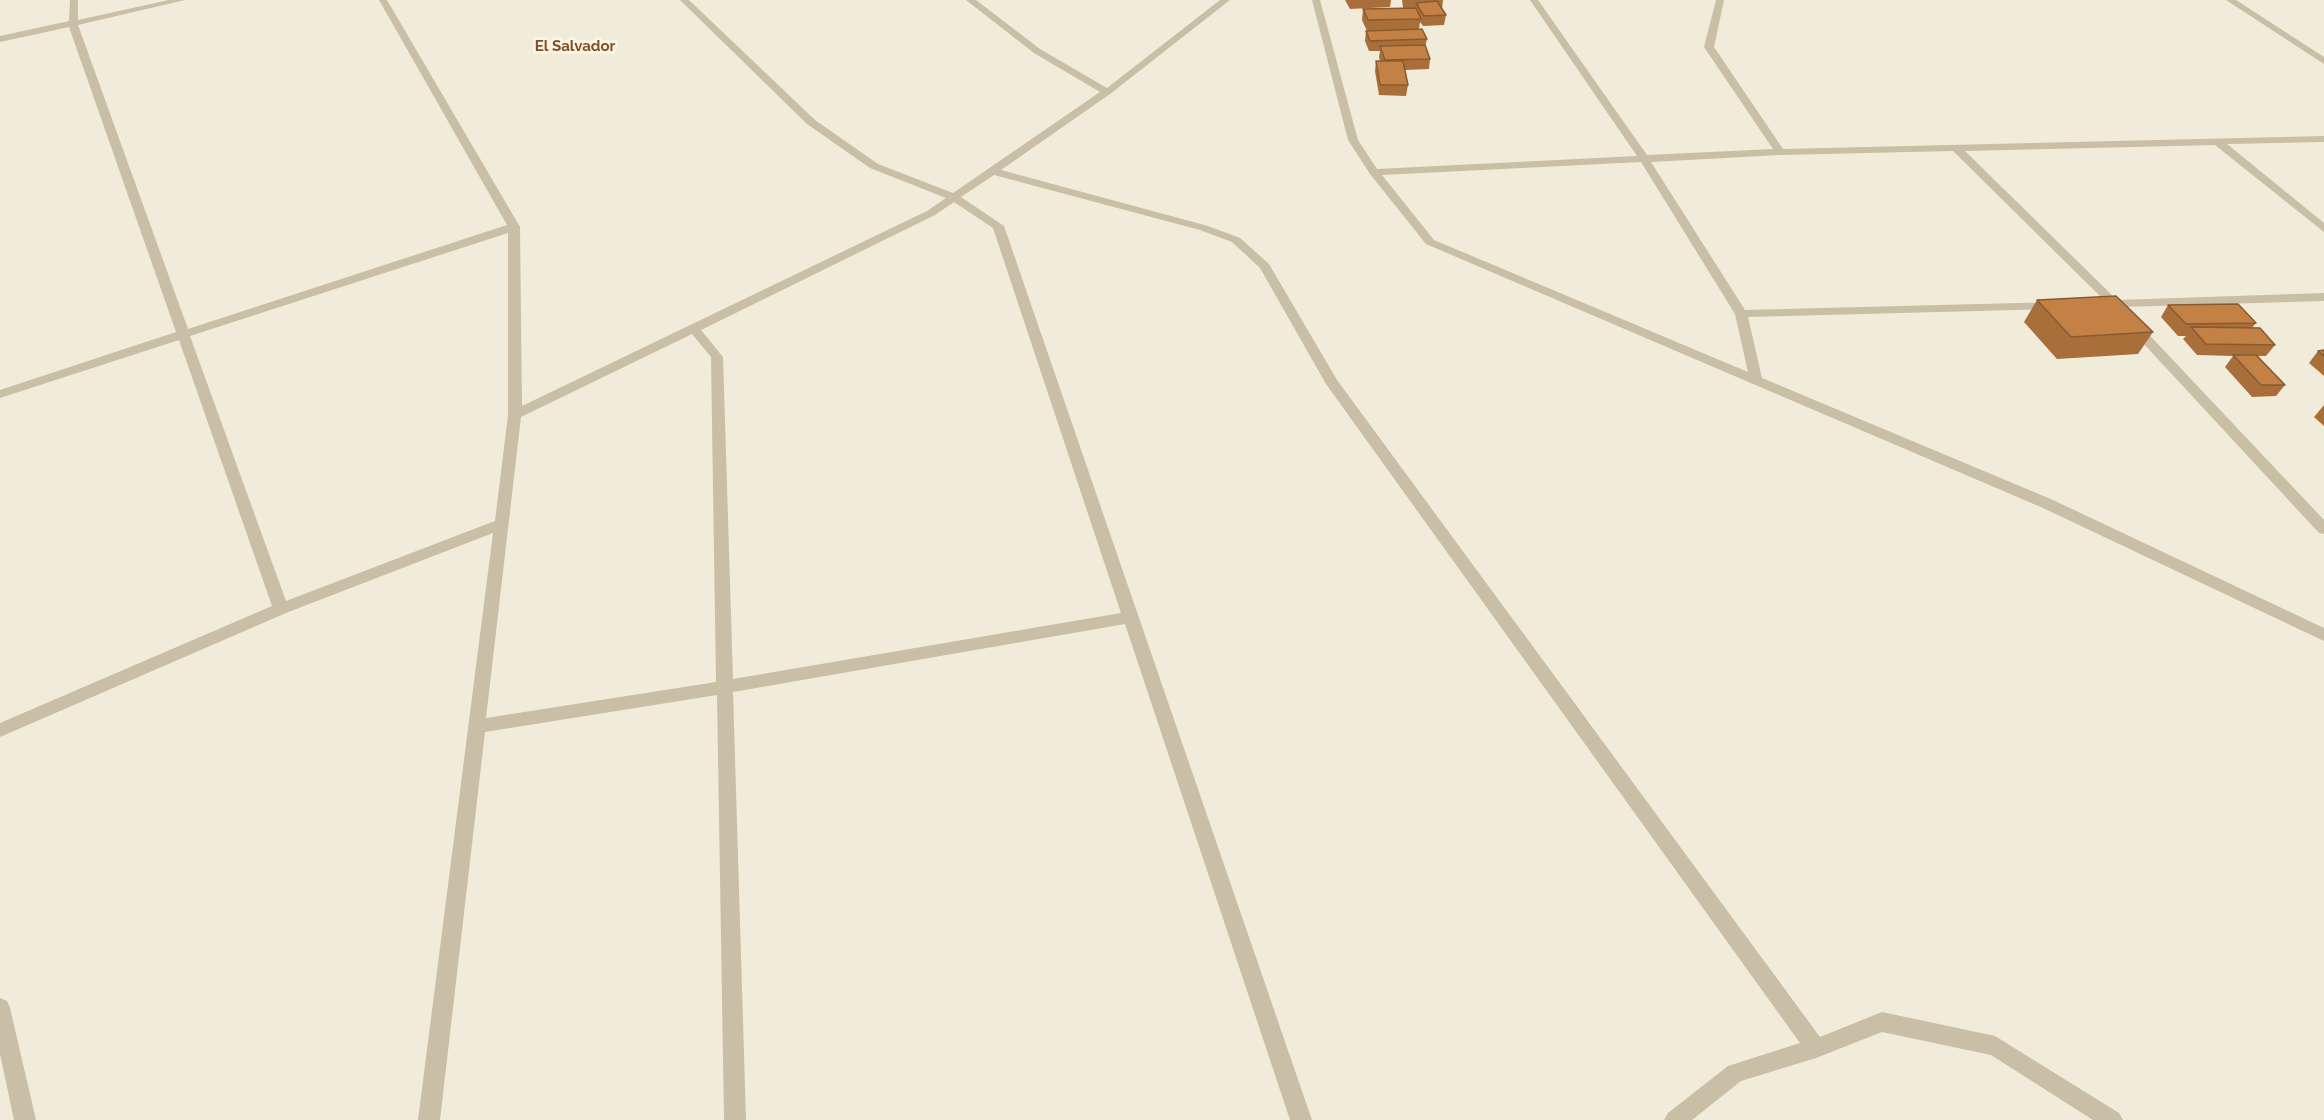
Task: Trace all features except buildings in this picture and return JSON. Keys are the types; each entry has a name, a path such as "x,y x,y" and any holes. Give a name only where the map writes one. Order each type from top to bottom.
{"street":[{"path":"74,0 73,24 281,609"},
{"path":"0,39 182,0"},
{"path":"383,0 514,226 515,415 429,1120"},
{"path":"684,0 811,122 874,166 954,197 998,226 1301,1120"},
{"path":"970,0 1037,51 1107,92"},
{"path":"515,415 931,213 1107,92 1226,0"},
{"path":"1316,0 1353,140 1374,172 1430,242 2048,504 2324,635"},
{"path":"1534,0 1645,160 1742,314 1756,379"},
{"path":"1720,0 1709,47 1780,152"},
{"path":"2230,0 2324,61"},
{"path":"2304,48 2324,47"},
{"path":"1374,172 1780,152 2324,139"},
{"path":"2219,143 2324,229"},
{"path":"1956,148 2113,303 2324,529"},
{"path":"992,171 1203,228 1236,240 1265,266 1331,381 1816,1048"},
{"path":"0,394 514,226"},
{"path":"2089,304 2324,297"},
{"path":"1742,314 2065,305"},
{"path":"693,328 717,357 735,1120"},
{"path":"0,730 281,609 502,524"},
{"path":"477,726 725,687 1131,617"},
{"path":"0,1008 25,1120"},
{"path":"1675,1120 1735,1073 1816,1048 1882,1022 1995,1046 2112,1120"}],"district":[{"name":"El Salvador","path":"575,46"}]}
